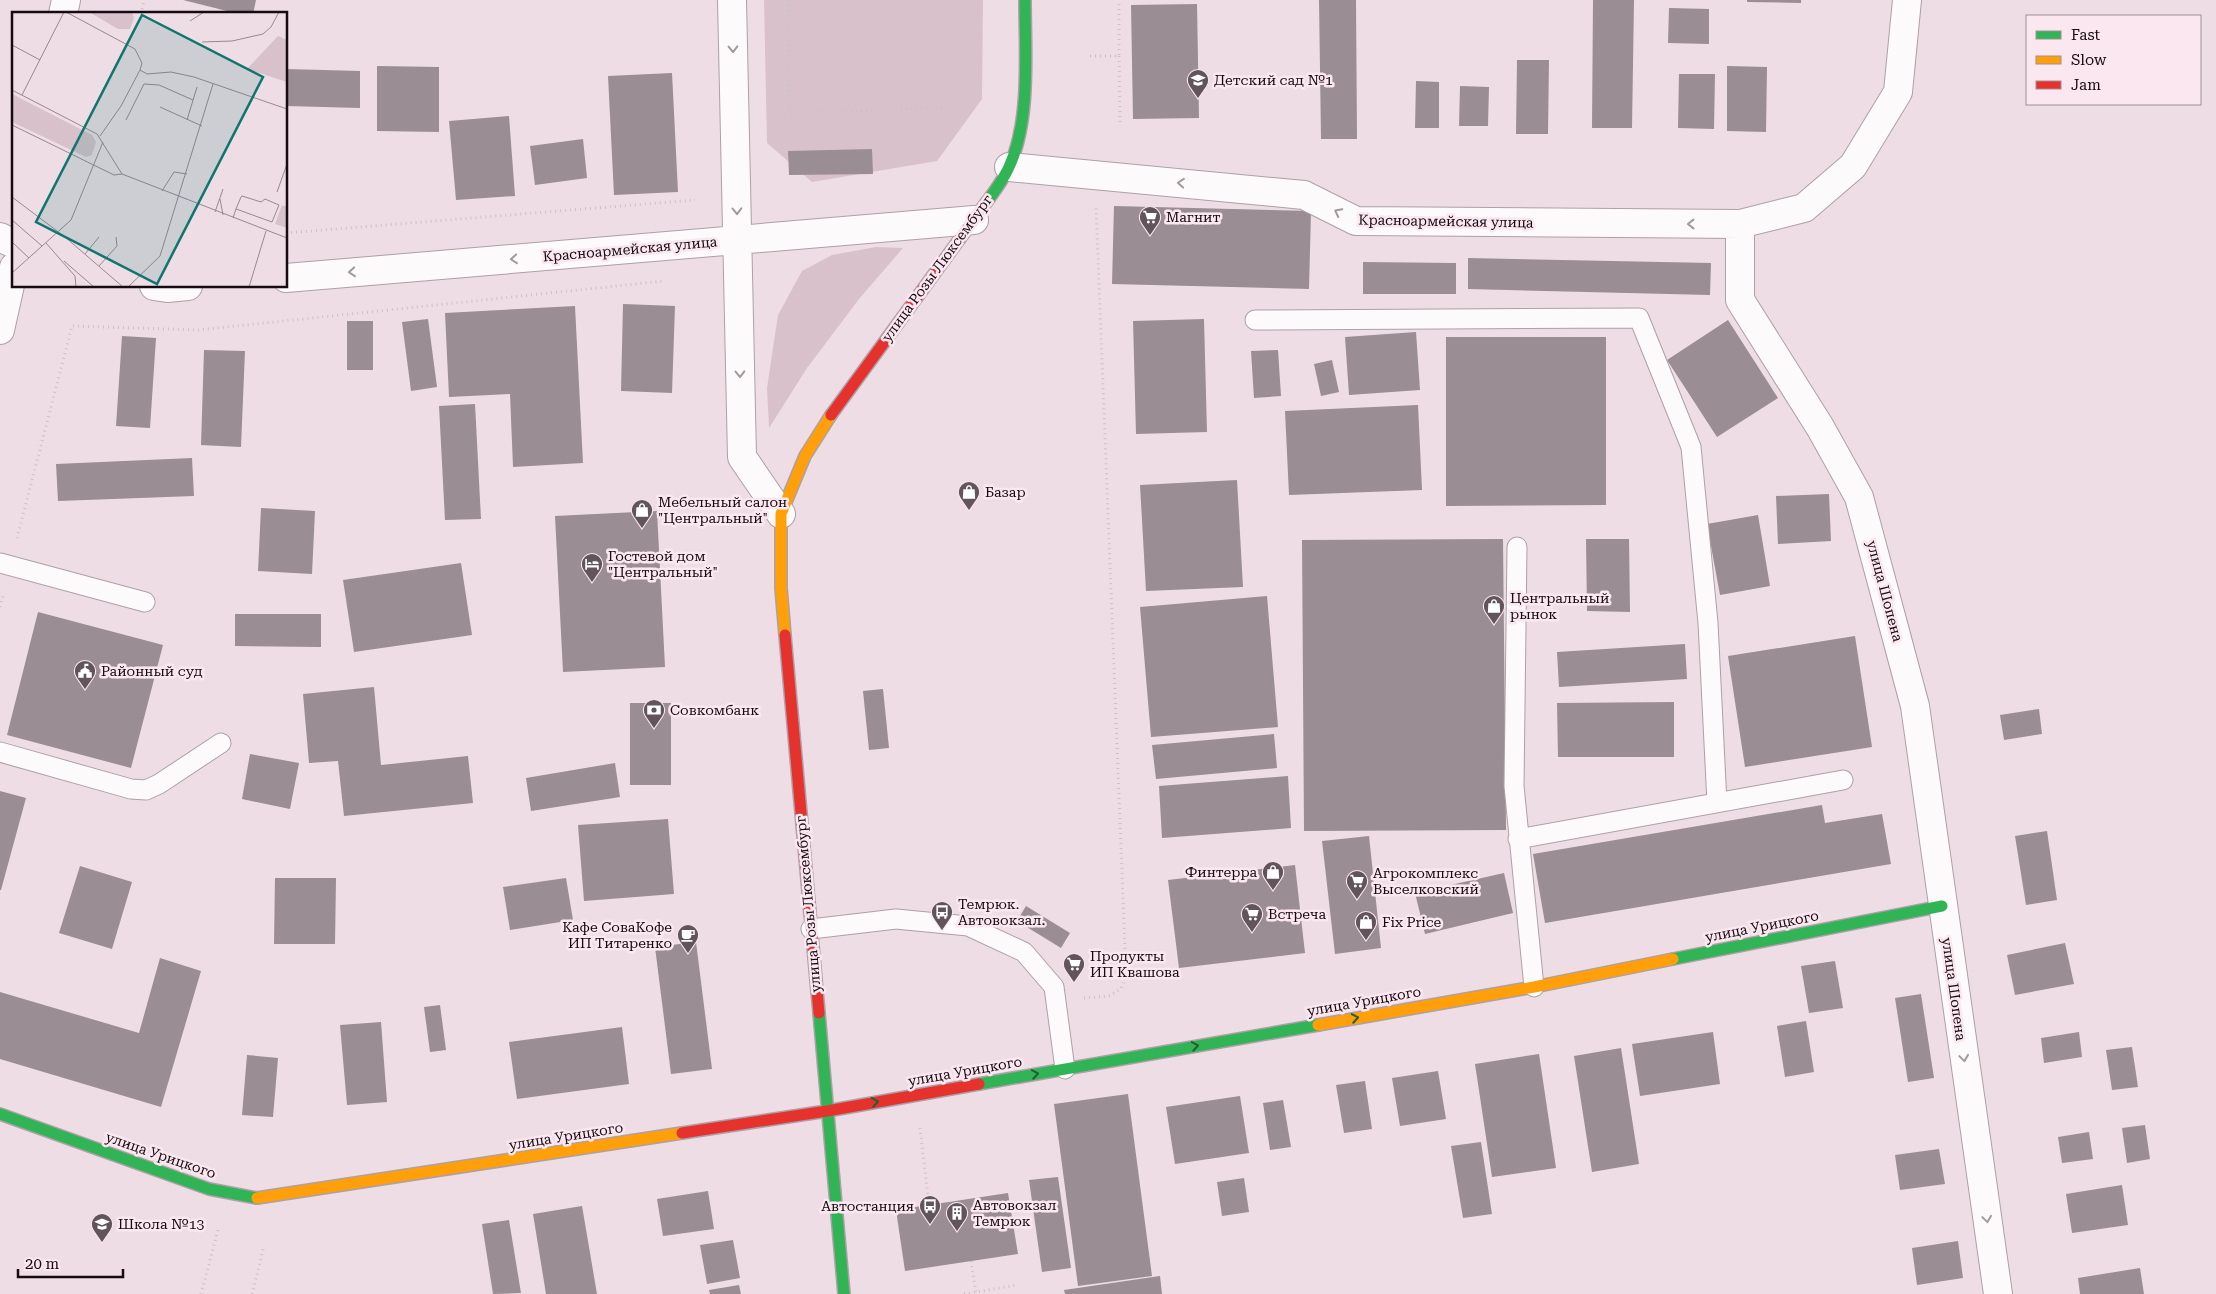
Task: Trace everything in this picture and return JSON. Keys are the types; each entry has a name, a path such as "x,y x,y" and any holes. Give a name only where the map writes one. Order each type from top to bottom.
{"street":[{"path":"732,0 742,457 782,514"},
{"name":"улица Розы Люксембург","path":"844,1294 780,588 782,514 805,456 830,418 974,220 1009,166 1018,136 1024,104 1025,0"},
{"path":"1740,224 1804,208 1853,166 1898,92 1907,0"},
{"name":"Красноармейская улица","path":"1009,166 1304,195 1356,221 1740,224"},
{"name":"Красноармейская улица","path":"288,278 974,220"},
{"name":"улица Шопена","path":"1740,224 1740,300 1820,427 1859,497 1915,706 1998,1294"},
{"path":"0,237 12,243"},
{"path":"0,330 12,276"},
{"name":"улица Урицкого","path":"0,1114 209,1189 256,1198 827,1111 1534,987 1942,906"}],"lane":[{"path":"1255,320 1639,318 1691,447 1708,623 1717,803"},
{"path":"1517,548 1514,786 1534,987"},
{"path":"5,564 145,602"},
{"path":"0,752 131,788 146,790 159,784 220,743"},
{"path":"1518,839 1843,780"},
{"path":"811,929 896,919 968,926 1024,952 1054,987 1065,1069"}],"path":[{"path":"789,0 789,113 958,106"},
{"path":"1119,0 1120,126"},
{"path":"1090,56 1119,56"},
{"path":"288,234 695,200"},
{"path":"1056,1001 1109,996 1121,989 1126,975 1095,201"},
{"path":"0,607 5,564 72,326 198,330 664,281"},
{"path":"916,1095 930,1205"},
{"path":"201,1294 218,1230"},
{"path":"252,1294 264,1246"},
{"path":"971,1261 976,1292"},
{"path":"964,1294 1017,1284"}],"shaded area":[{"path":"764,0 983,0 982,99 937,161 812,182 767,143"},
{"path":"876,247 903,248 859,299 807,368 769,428 767,388 778,315 802,271 832,255"}],"building":[{"path":"183,0 256,0 253,12 231,12"},
{"path":"1319,0 1356,0 1357,139 1321,139"},
{"path":"1593,0 1634,0 1632,128 1592,128"},
{"path":"1747,0 1801,0 1801,3 1747,2"},
{"path":"1197,4 1199,118 1133,119 1131,5"},
{"path":"1669,8 1709,9 1709,44 1668,43"},
{"path":"1517,60 1549,60 1548,134 1516,134"},
{"path":"377,66 439,67 439,132 377,131"},
{"path":"1727,66 1767,67 1766,132 1727,131"},
{"path":"288,69 360,71 360,108 288,106"},
{"path":"672,73 678,192 614,195 608,76"},
{"path":"1679,74 1715,74 1714,129 1678,128"},
{"path":"1416,81 1439,82 1439,128 1415,128"},
{"path":"1460,86 1489,87 1488,126 1459,126"},
{"path":"509,116 515,196 456,200 449,121"},
{"path":"583,139 587,178 535,185 530,146"},
{"path":"872,149 873,174 789,175 788,151"},
{"path":"1114,206 1311,211 1309,289 1112,284"},
{"path":"1468,258 1711,263 1710,295 1468,289"},
{"path":"1363,262 1456,263 1456,294 1363,294"},
{"path":"623,304 675,306 672,393 621,391"},
{"path":"575,306 583,463 513,467 510,394 449,397 445,313"},
{"path":"428,319 437,387 411,391 402,322"},
{"path":"1204,319 1207,432 1136,434 1133,321"},
{"path":"1728,320 1778,398 1717,437 1667,360"},
{"path":"347,321 373,321 373,370 347,370"},
{"path":"1416,332 1420,390 1349,395 1345,337"},
{"path":"122,336 156,338 150,428 116,426"},
{"path":"1446,337 1606,337 1606,505 1446,506"},
{"path":"204,350 245,351 241,447 201,445"},
{"path":"1278,350 1281,396 1254,398 1251,351"},
{"path":"1332,360 1339,392 1321,396 1314,364"},
{"path":"475,404 481,519 445,520 439,406"},
{"path":"1418,405 1422,490 1289,495 1285,411"},
{"path":"192,458 194,496 58,501 56,464"},
{"path":"1237,480 1243,587 1146,591 1140,485"},
{"path":"1829,494 1831,541 1778,544 1776,496"},
{"path":"261,508 315,511 312,574 258,571"},
{"path":"657,511 665,667 563,672 555,516"},
{"path":"1758,515 1770,586 1720,595 1707,524"},
{"path":"1503,539 1506,830 1304,831 1302,540"},
{"path":"1586,539 1629,539 1630,612 1587,611"},
{"path":"461,563 472,635 354,652 343,580"},
{"path":"1267,596 1278,727 1151,737 1140,607"},
{"name":"Районный суд","path":"38,612 163,645 131,768 7,735"},
{"path":"235,614 321,614 321,647 235,646"},
{"path":"1855,636 1872,747 1745,767 1728,656"},
{"path":"1685,644 1687,679 1559,687 1557,652"},
{"path":"374,687 381,765 468,756 473,803 344,816 338,761 309,763 303,694"},
{"path":"883,689 889,748 869,750 863,691"},
{"path":"1674,702 1674,757 1558,757 1557,703"},
{"path":"630,703 671,703 671,785 630,785"},
{"path":"2039,709 2042,734 2004,740 2000,715"},
{"path":"1274,734 1277,768 1156,779 1152,745"},
{"path":"250,754 299,763 290,809 242,799"},
{"path":"615,763 620,797 531,811 526,778"},
{"path":"1288,776 1291,828 1162,838 1159,786"},
{"path":"0,791 26,798 1,890 0,890"},
{"path":"1822,805 1825,823 1882,814 1891,864 1545,923 1533,854"},
{"path":"668,819 674,894 584,901 578,825"},
{"path":"2047,831 2057,900 2026,905 2015,836"},
{"path":"1369,836 1381,948 1335,954 1322,841"},
{"path":"1295,865 1305,953 1179,968 1168,880"},
{"path":"80,866 132,882 112,949 59,933"},
{"path":"1504,873 1513,913 1425,934 1415,893"},
{"path":"275,878 336,878 335,944 274,944"},
{"path":"566,878 573,920 510,930 503,887"},
{"path":"1026,906 1070,933 1061,948 1017,921"},
{"path":"696,942 712,1069 671,1074 655,947"},
{"path":"2065,943 2074,984 2015,995 2007,955"},
{"path":"160,958 201,971 161,1107 0,1059 0,992 139,1033"},
{"path":"1835,961 1843,1008 1809,1013 1801,966"},
{"path":"1921,994 1934,1078 1908,1082 1895,998"},
{"path":"440,1005 446,1050 430,1052 424,1007"},
{"path":"1806,1021 1814,1072 1785,1077 1777,1026"},
{"path":"381,1022 387,1102 347,1105 340,1025"},
{"path":"622,1027 629,1084 517,1099 509,1042"},
{"path":"1713,1032 1720,1084 1640,1096 1632,1044"},
{"path":"2079,1032 2082,1057 2044,1063 2041,1038"},
{"path":"2132,1047 2138,1087 2112,1090 2106,1050"},
{"path":"1621,1048 1639,1164 1592,1172 1574,1056"},
{"path":"1539,1054 1556,1168 1492,1177 1475,1064"},
{"path":"247,1055 278,1058 273,1117 242,1115"},
{"path":"1438,1071 1446,1119 1400,1126 1392,1078"},
{"path":"1365,1081 1372,1129 1344,1133 1336,1085"},
{"path":"1128,1094 1152,1276 1078,1286 1054,1104"},
{"path":"1240,1096 1249,1153 1175,1164 1166,1107"},
{"path":"1283,1100 1291,1147 1270,1150 1263,1103"},
{"path":"2145,1125 2150,1159 2127,1163 2122,1128"},
{"path":"2089,1132 2093,1159 2062,1163 2058,1137"},
{"path":"1481,1142 1492,1214 1463,1218 1451,1146"},
{"path":"1939,1149 1945,1184 1900,1190 1895,1155"},
{"path":"1058,1177 1071,1268 1042,1272 1029,1180"},
{"path":"1244,1178 1249,1212 1222,1216 1217,1182"},
{"path":"2122,1185 2128,1225 2072,1233 2066,1194"},
{"path":"708,1191 714,1229 663,1236 657,1199"},
{"name":"Автовокзал Темрюк","path":"1008,1193 1018,1254 905,1271 896,1210"},
{"path":"582,1206 597,1294 546,1294 533,1214"},
{"path":"509,1220 521,1293 493,1294 482,1224"},
{"path":"733,1240 740,1278 707,1284 700,1245"},
{"path":"1958,1241 1963,1278 1917,1285 1912,1248"},
{"path":"2140,1268 2144,1294 2080,1294 2078,1278"},
{"path":"1160,1276 1162,1294 1065,1294 1064,1290"},
{"path":"739,1285 741,1294 710,1294 709,1290"}],"traffic: fast":[{"path":"975,218 1006,174 1021,128 1026,63 1025,0"},
{"path":"1673,959 1942,906"},
{"path":"819,1013 844,1294"},
{"path":"979,1084 1318,1025"},
{"path":"0,1114 209,1189 257,1198"}],"traffic: slow":[{"path":"785,635 781,588 781,514 805,456 831,415"},
{"path":"1318,1025 1534,987 1673,959"},
{"path":"257,1198 682,1133"}],"traffic: jam":[{"path":"831,415 975,218"},
{"path":"785,635 819,1013"},
{"path":"682,1133 827,1111 979,1084"}],"place":[{"name":"Детский сад №1","path":"1198,99"},
{"name":"Магнит","path":"1150,236"},
{"name":"Базар","path":"969,511"},
{"name":"Мебельный салон \"Центральный\"","path":"642,529"},
{"name":"Гостевой дом \"Центральный\"","path":"592,583"},
{"name":"Центральный рынок","path":"1494,625"},
{"name":"Районный суд","path":"85,690"},
{"name":"Совкомбанк","path":"654,729"},
{"name":"Финтерра","path":"1273,891"},
{"name":"Агрокомплекс Выселковский","path":"1357,900"},
{"name":"Темрюк. Автовокзал.","path":"942,931"},
{"name":"Встреча","path":"1252,933"},
{"name":"Fix Price","path":"1366,941"},
{"name":"Кафе СоваКофе ИП Титаренко","path":"688,954"},
{"name":"Продукты ИП Квашова","path":"1074,983"},
{"name":"Автостанция","path":"930,1225"},
{"name":"Автовокзал Темрюк","path":"957,1232"},
{"name":"Школа №13","path":"102,1243"}]}
